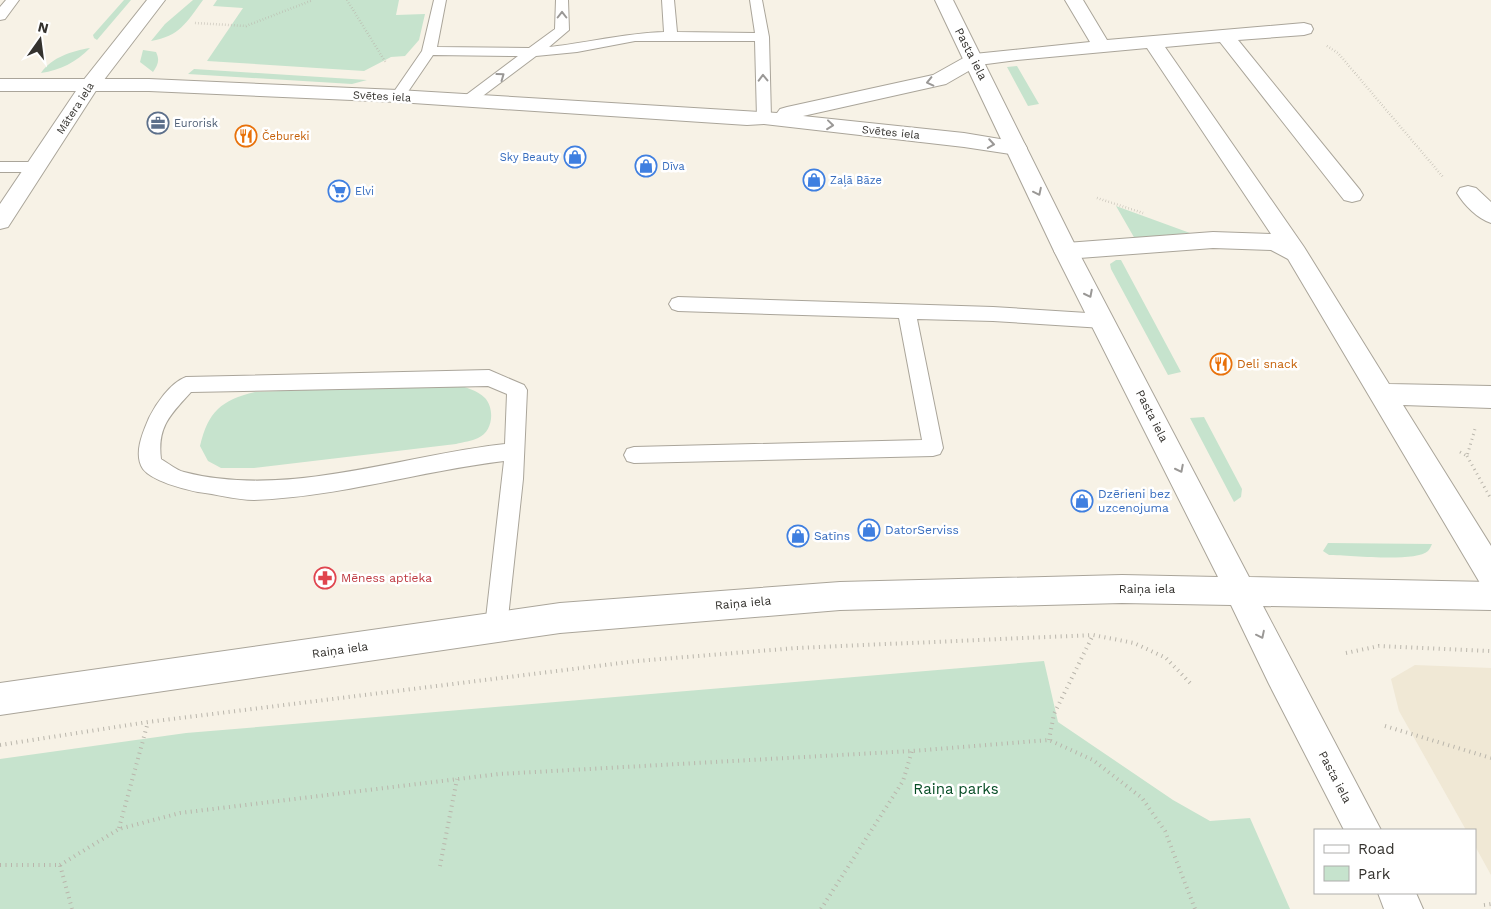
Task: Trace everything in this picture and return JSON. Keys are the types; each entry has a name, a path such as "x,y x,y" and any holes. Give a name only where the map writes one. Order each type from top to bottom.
{"street":[{"name":"Mātera iela","path":"0,221 89,86 156,0"},
{"name":"Pasta iela","path":"944,0 1066,251 1202,513 1280,674 1362,829"},
{"path":"1074,0 1102,47"},
{"path":"974,60 1017,54 1304,29"},
{"path":"1225,36 1352,195"},
{"path":"1153,42 1296,253 1491,573"},
{"name":"Svētes iela","path":"764,118 939,80 974,60"},
{"name":"Svētes iela","path":"0,85 149,85 398,96 739,119 764,118 964,140 1017,148"},
{"path":"1468,193 1491,214"},
{"path":"1066,251 1213,240 1274,242 1296,253"},
{"path":"1383,394 1480,397"},
{"name":"Raiņa iela","path":"0,699 560,618 840,596 1122,589 1491,596"},
{"path":"1396,894 1404,909"}],"lane":[{"path":"0,16 13,0"},
{"path":"398,96 415,74 429,51 440,0"},
{"path":"467,100 562,30 562,0"},
{"path":"668,0 671,36"},
{"path":"756,0 762,37 764,118"},
{"path":"429,51 534,52 577,48 635,37 762,37"},
{"path":"0,168 37,167"},
{"path":"678,304 994,314 1103,320"},
{"path":"634,455 933,448 906,312"},
{"path":"496,628 510,520 515,451 518,390 488,378 186,385 162,411 149,442 151,464 179,480 252,490 323,484 402,471 463,457 515,451"}],"path":[{"path":"195,23 246,26 313,0"},
{"path":"347,0 387,65"},
{"path":"1304,29 1338,53 1441,176 1468,193"},
{"path":"1467,456 1476,424 1480,397"},
{"path":"1458,452 1467,456 1491,500"},
{"path":"1049,740 1054,714 1093,636"},
{"path":"0,745 148,722 386,691 638,661 796,648 1093,636 1134,643 1166,658 1192,685"},
{"path":"1346,653 1379,646 1491,651"},
{"path":"119,829 148,722"},
{"path":"1385,726 1491,758"},
{"path":"0,864 60,865 119,829 180,813 457,779 509,773 912,751 1049,740 1093,760 1142,798 1165,830 1195,909"},
{"path":"820,909 903,781 912,751"},
{"path":"440,866 457,779"},
{"path":"60,865 72,909"},
{"path":"1484,905 1491,904"}],"shaded area":[{"path":"1415,665 1491,668 1491,875 1476,848 1476,829 1465,829 1399,711 1391,679"}],"green space":[{"path":"124,0 131,0 97,40 94,38 93,35"},
{"path":"193,0 203,0 182,27 169,36 151,41 165,24"},
{"path":"217,0 399,0 396,15 425,14 419,40 405,56 391,57 364,71 207,61 243,8 213,6"},
{"path":"90,48 68,65 41,73 57,59 76,51"},
{"path":"143,50 156,52 158,62 153,72 140,62"},
{"path":"1017,66 1039,104 1028,106 1007,67"},
{"path":"194,69 367,80 352,84 188,74"},
{"path":"1116,206 1190,233 1135,239"},
{"path":"1116,260 1121,260 1181,372 1168,375 1111,269 1110,264"},
{"path":"456,384 482,395 490,408 491,420 487,431 473,440 456,444 254,468 221,468 208,461 200,446 207,424 218,409 233,399 255,392"},
{"path":"1204,417 1242,489 1241,497 1234,502 1190,418"},
{"path":"1328,543 1432,544 1428,551 1421,555 1381,558 1329,555 1323,551"},
{"name":"Raiņa parks","path":"1044,661 1058,722 1173,800 1210,821 1250,818 1290,909 0,909 0,759 186,733"}],"place":[{"name":"Eurorisk","path":"158,123"},
{"name":"Čebureki","path":"246,136"},
{"name":"Sky Beauty","path":"575,157"},
{"name":"Dīva","path":"646,166"},
{"name":"Zaļā Bāze","path":"814,180"},
{"name":"Elvi","path":"339,191"},
{"name":"Deli snack","path":"1221,364"},
{"name":"Dzērieni bez uzcenojuma","path":"1082,501"},
{"name":"DatorServiss","path":"869,530"},
{"name":"Satīns","path":"798,536"},
{"name":"Mēness aptieka","path":"325,578"}]}
